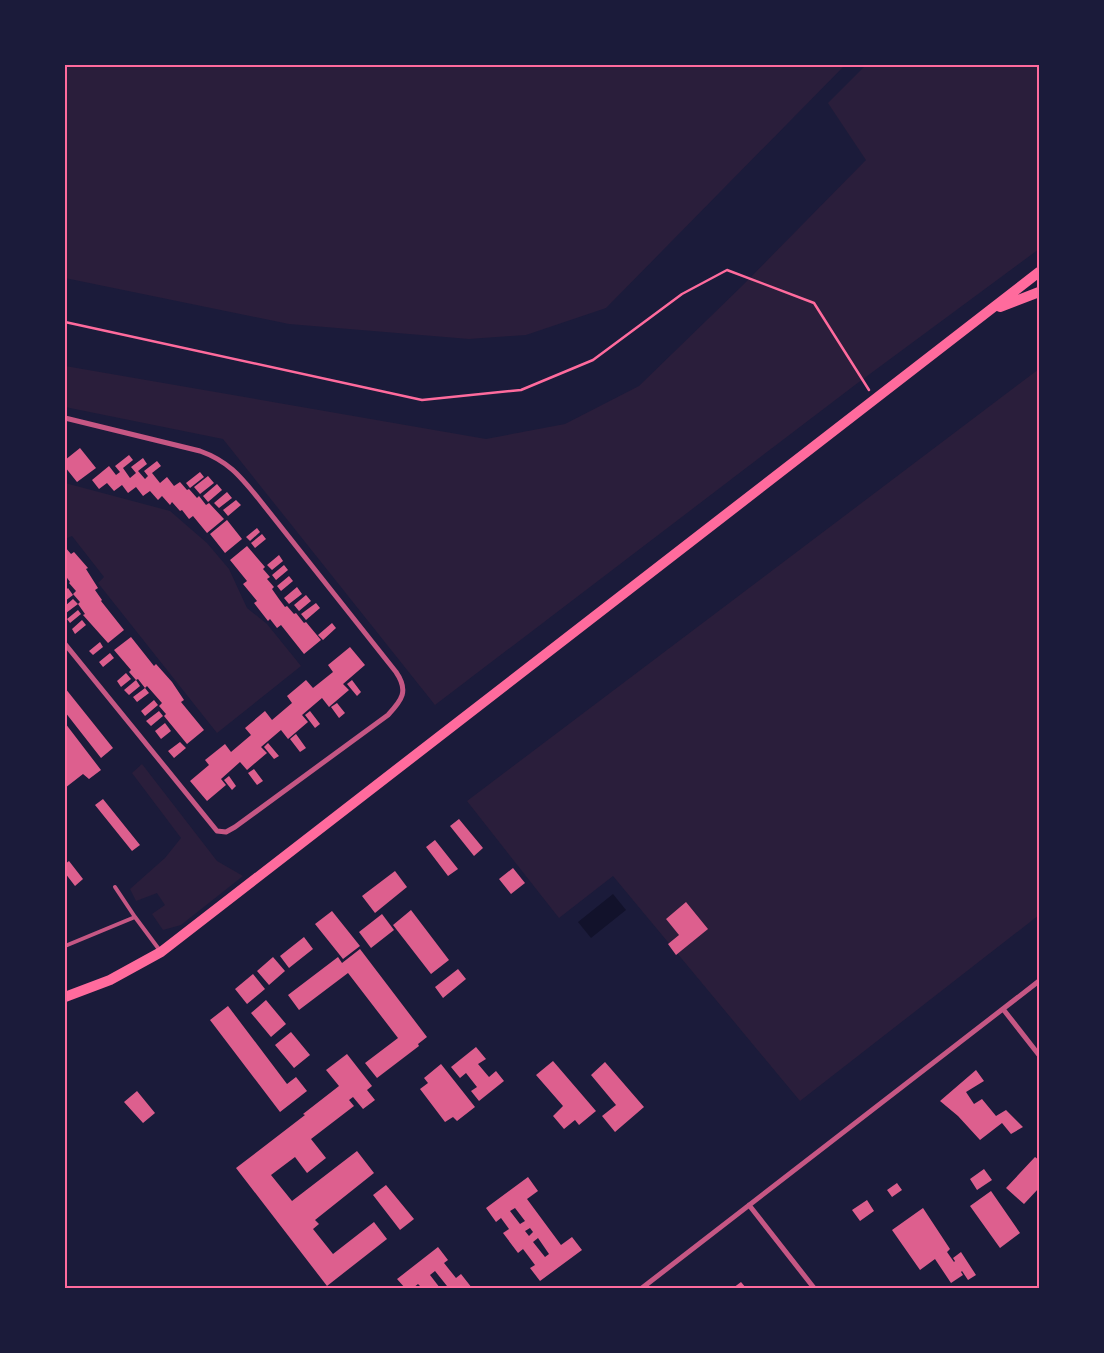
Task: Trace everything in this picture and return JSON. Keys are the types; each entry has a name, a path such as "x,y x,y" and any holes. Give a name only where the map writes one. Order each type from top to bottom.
{"main road":[{"path":"65,997 110,980 161,952 1039,272"},
{"path":"987,312 1039,292"}],"street":[{"path":"65,418 200,451 217,457 227,464 240,475 396,672 404,688 402,696 388,715 235,827 226,832 217,831 65,644"},
{"path":"642,1288 1039,981"},
{"path":"1003,1009 1039,1055"},
{"path":"749,1205 814,1288"}],"lane":[{"path":"114,887 161,952"},
{"path":"65,946 135,917"}],"path":[{"path":"65,322 422,400 521,390 592,360 682,294 727,270 814,303 875,399"}],"shaded area":[{"path":"65,65 845,65 606,308 526,335 469,339 289,324 65,278"},
{"path":"866,65 1039,65 1039,249 855,385 435,705 223,439 65,407 65,366 486,439 565,424 639,386 742,286 866,160 828,103"},
{"path":"1039,369 1039,915 800,1101 613,876 559,918 467,801"},
{"path":"65,483 170,511 207,543 229,569 247,608 267,624 301,666 217,733 98,583 104,577 72,536 65,539"},
{"path":"142,764 217,861 243,876 181,925 163,930 152,914 165,905 157,893 136,901 130,889 165,858 181,838 132,773"},
{"path":"613,894 626,910 591,938 578,922"}],"building":[{"path":"80,448 96,468 77,482 65,467 65,460"},
{"path":"129,455 133,460 123,468 130,478 136,473 131,467 143,458 147,464 138,471 145,479 148,476 144,471 157,461 161,466 152,473 160,483 167,477 174,486 180,482 197,498 199,496 206,505 209,503 224,519 207,533 193,516 189,519 172,502 170,505 162,496 158,500 150,491 143,496 136,487 128,493 122,485 114,491 107,483 99,489 92,480 109,466 116,475 120,472 115,466"},
{"path":"200,472 204,477 190,488 186,483"},
{"path":"208,476 214,483 200,494 194,487"},
{"path":"217,484 222,490 208,502 203,496"},
{"path":"227,492 232,498 219,508 214,503"},
{"path":"236,500 241,505 228,516 223,510"},
{"path":"227,520 242,539 225,553 210,534"},
{"path":"257,528 260,532 250,541 246,537"},
{"path":"262,534 266,539 255,548 251,543"},
{"path":"247,546 265,567 263,569 270,577 267,579 274,587 272,589 285,607 287,606 294,614 296,613 304,623 306,622 321,640 304,654 281,625 277,628 270,619 268,621 254,603 257,601 243,584 247,581 230,560"},
{"path":"65,547 71,554 74,552 88,568 86,569 98,588 95,590 101,601 124,630 108,643 83,615 85,614 78,604 80,602 73,594 76,591 65,575"},
{"path":"279,555 283,561 272,570 267,565"},
{"path":"284,565 288,570 276,580 272,575"},
{"path":"289,576 293,581 281,591 277,586"},
{"path":"297,587 302,594 289,604 284,598"},
{"path":"68,588 73,595 65,601 65,591"},
{"path":"306,595 311,601 299,611 294,605"},
{"path":"73,599 78,604 66,613 65,606"},
{"path":"316,603 320,608 306,620 301,614"},
{"path":"78,610 81,614 70,623 67,619"},
{"path":"82,620 86,625 75,634 72,629"},
{"path":"332,623 336,628 323,640 318,635"},
{"path":"131,637 154,666 156,664 172,682 184,700 181,702 204,730 187,744 164,716 166,714 159,706 162,703 147,686 145,688 138,679 136,680 129,672 131,670 114,650"},
{"path":"100,642 103,647 93,655 89,651"},
{"path":"350,647 365,665 343,684 349,690 329,707 322,698 302,715 308,722 288,739 281,730 261,747 267,753 247,770 240,762 221,779 226,785 207,801 190,781 209,765 205,760 225,744 231,752 251,735 245,728 265,711 272,720 292,703 287,696 306,680 313,688 333,672 328,665"},
{"path":"110,653 114,658 103,667 99,662"},
{"path":"126,673 131,679 121,687 117,681"},
{"path":"136,680 140,686 129,695 124,690"},
{"path":"352,680 361,692 357,696 347,684"},
{"path":"65,688 113,748 101,758 65,712"},
{"path":"145,688 149,693 137,702 133,697"},
{"path":"154,700 158,705 145,716 141,711"},
{"path":"337,703 345,713 339,718 331,707"},
{"path":"159,711 163,716 151,726 146,721"},
{"path":"310,711 320,724 315,728 305,715"},
{"path":"65,723 101,770 89,779 83,774 65,788"},
{"path":"165,723 171,731 161,739 155,731"},
{"path":"296,734 306,748 300,752 290,739"},
{"path":"180,742 186,748 174,758 168,751"},
{"path":"268,743 279,756 274,759 264,747"},
{"path":"254,769 263,781 257,785 248,773"},
{"path":"229,776 236,786 232,790 224,780"},
{"path":"103,799 140,845 132,851 95,805"},
{"path":"459,819 483,848 474,856 450,826"},
{"path":"435,840 458,869 448,876 426,847"},
{"path":"69,861 83,879 75,886 65,873 65,864"},
{"path":"513,868 525,883 511,894 499,879"},
{"path":"395,871 407,887 375,913 362,896"},
{"path":"686,902 708,929 676,955 668,944 679,935 666,919"},
{"path":"411,910 449,960 431,974 393,925"},
{"path":"332,911 360,946 343,959 315,924"},
{"path":"382,914 394,930 371,948 359,932"},
{"path":"304,937 313,949 289,968 280,956"},
{"path":"360,949 427,1037 418,1044 419,1046 377,1078 365,1063 398,1038 348,973 299,1010 288,995 338,957 342,963"},
{"path":"273,957 285,971 269,985 257,971"},
{"path":"458,969 466,979 443,998 435,987"},
{"path":"253,974 265,989 247,1004 235,989"},
{"path":"266,1000 286,1024 271,1037 251,1013"},
{"path":"228,1006 287,1084 296,1077 307,1091 280,1112 210,1020"},
{"path":"291,1032 310,1055 294,1068 275,1045"},
{"path":"476,1047 486,1059 478,1064 489,1077 496,1071 504,1081 479,1101 471,1091 477,1087 466,1073 460,1078 451,1067"},
{"path":"347,1054 372,1086 367,1090 375,1100 363,1109 353,1097 349,1100 354,1106 311,1139 326,1158 307,1173 295,1157 271,1175 292,1201 357,1151 374,1173 315,1220 319,1224 313,1229 333,1254 374,1222 387,1239 327,1286 236,1168 305,1115 303,1114 339,1086 326,1070"},
{"path":"553,1061 596,1111 579,1125 575,1120 564,1129 553,1116 563,1106 536,1075"},
{"path":"605,1062 644,1107 615,1132 602,1116 616,1105 591,1075"},
{"path":"441,1064 475,1107 457,1121 453,1117 445,1122 420,1089 428,1083 424,1078"},
{"path":"976,1070 984,1081 966,1092 974,1104 982,1099 996,1116 1006,1110 1023,1127 1011,1134 1002,1123 980,1140 958,1116 940,1101"},
{"path":"137,1091 155,1113 143,1123 124,1102"},
{"path":"1035,1157 1039,1160 1039,1188 1024,1204 1006,1188"},
{"path":"984,1169 992,1180 977,1190 970,1179"},
{"path":"528,1177 538,1191 527,1199 561,1245 572,1237 582,1250 540,1281 530,1268 535,1265 523,1249 518,1253 503,1233 509,1229 501,1218 496,1222 486,1208","holes":["515,1208 525,1221 520,1224 510,1211","530,1228 533,1232 529,1236 525,1231","538,1238 549,1254 545,1257 533,1242"]},
{"path":"897,1183 902,1190 892,1197 887,1190"},
{"path":"386,1185 414,1219 400,1230 373,1195"},
{"path":"991,1191 1020,1233 1000,1248 970,1206"},
{"path":"867,1200 874,1211 860,1221 852,1210"},
{"path":"923,1208 950,1249 947,1252 954,1262 953,1258 961,1252 976,1275 968,1280 962,1271 963,1275 951,1283 935,1259 920,1270 892,1230"},
{"path":"438,1247 448,1260 444,1263 456,1278 461,1274 472,1288 444,1288 447,1286 435,1271 430,1275 440,1288 422,1288 418,1284 413,1288 405,1288 397,1279"},
{"path":"741,1282 746,1288 733,1288"}]}
